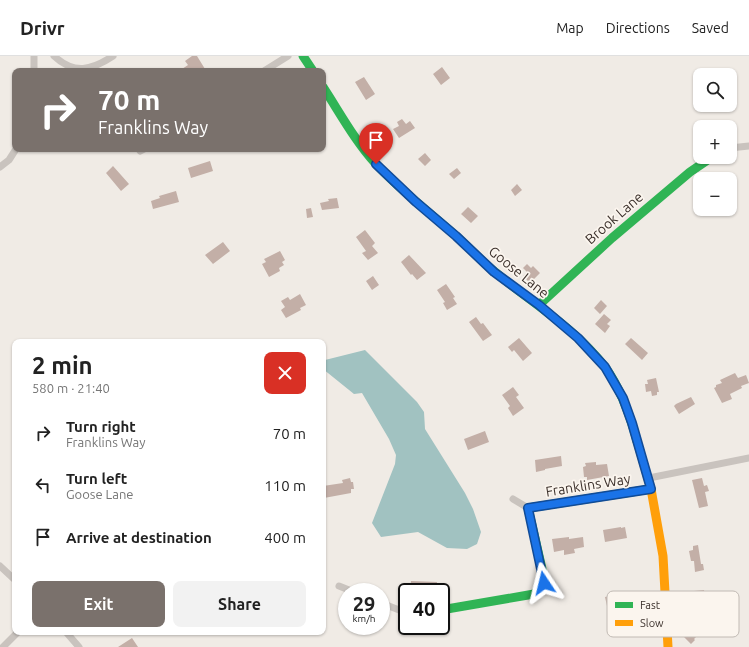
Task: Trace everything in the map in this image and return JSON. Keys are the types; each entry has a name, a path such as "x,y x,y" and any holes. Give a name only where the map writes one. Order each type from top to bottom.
{"street":[{"path":"34,56 34,68"},
{"path":"54,56 71,67 76,68"},
{"path":"91,68 113,56"},
{"path":"269,68 288,56"},
{"path":"304,56 311,68"},
{"name":"Goose Lane","path":"326,92 349,128 376,164 494,272 539,305 578,338 605,367 623,398 649,478 663,556 665,591"},
{"path":"737,147 749,146"},
{"path":"0,167 9,160 14,152"},
{"name":"Brook Lane","path":"539,305 624,228 690,172 702,164"},
{"path":"649,478 749,458"},
{"name":"Franklins Way","path":"513,499 528,508 651,489"},
{"name":"Franklins Way","path":"450,608 534,594 540,590 544,583 543,573 528,508"},
{"path":"0,566 12,577"},
{"path":"3,647 15,635"},
{"path":"69,635 79,647"},
{"name":"Goose Lane","path":"667,637 668,647"}],"water":[{"path":"365,350 417,402 424,412 425,429 465,493 473,509 481,532 477,544 467,549 447,548 418,532 381,537 372,523 395,464 396,455 389,439 362,393 354,394 326,371 326,360"}],"building":[{"path":"192,56 197,56 204,68 184,68 188,65 185,61"},
{"path":"442,67 450,78 441,85 433,74"},
{"path":"364,77 375,94 366,100 355,82"},
{"path":"402,119 406,124 410,121 415,128 399,138 393,129 399,126 397,122"},
{"path":"425,153 431,160 425,166 418,159"},
{"path":"210,161 213,171 191,178 188,168"},
{"path":"113,166 129,184 121,191 106,173"},
{"path":"457,168 461,173 454,179 449,174"},
{"path":"517,184 522,190 515,196 511,190"},
{"path":"176,191 179,202 153,209 151,201 160,198 159,196"},
{"path":"337,198 339,208 322,210 320,203 329,201 328,199"},
{"path":"468,207 478,216 471,223 461,214"},
{"path":"311,208 313,217 307,218 306,209"},
{"path":"365,230 375,243 372,246 378,253 368,260 362,253 366,251 356,237"},
{"path":"223,242 230,251 213,264 205,255"},
{"path":"280,251 285,260 282,262 284,265 279,268 280,271 269,277 262,264 266,262 264,259"},
{"path":"409,255 426,273 417,280 401,262"},
{"path":"527,264 531,268 533,266 540,273 530,283 523,276 527,272 523,268"},
{"path":"373,276 379,285 372,290 366,281"},
{"path":"446,284 455,297 453,298 457,304 447,310 443,303 445,302 437,290"},
{"path":"300,294 306,305 300,308 301,310 286,318 281,310 285,307 281,301 288,297 290,300"},
{"path":"601,300 607,306 600,314 594,308"},
{"path":"604,314 611,320 607,324 610,326 605,333 595,324"},
{"path":"476,317 481,324 483,323 492,335 483,341 469,322"},
{"path":"519,338 532,353 523,361 514,350 512,352 508,347"},
{"path":"631,338 648,353 642,360 625,344"},
{"path":"735,373 738,378 746,375 749,383 741,386 742,388 730,394 732,399 722,403 714,388 716,385 722,383 720,380"},
{"path":"656,378 659,392 657,392 657,395 652,396 651,391 646,392 645,384 648,384 647,380"},
{"path":"513,387 519,395 516,397 524,408 513,416 508,408 510,406 502,395"},
{"path":"691,397 695,404 679,414 674,406"},
{"path":"485,431 489,442 468,450 464,439"},
{"path":"561,456 562,466 536,472 535,460"},
{"path":"596,462 596,465 607,464 609,476 587,480 587,477 584,477 583,467 586,466 585,463"},
{"path":"350,478 351,482 353,482 354,489 351,489 351,493 326,498 326,486 343,483 342,480"},
{"path":"702,478 704,486 707,485 709,491 705,492 708,506 699,508 692,480"},
{"path":"625,527 627,538 605,542 603,530"},
{"path":"569,537 569,539 583,537 584,547 574,549 575,553 564,555 564,550 554,552 552,539"},
{"path":"698,545 701,564 703,564 704,570 695,572 694,561 691,561 689,551 693,550 693,546"},
{"path":"411,581 437,582 437,583 411,583"},
{"path":"684,637 696,637 691,644"},
{"path":"132,638 138,647 118,647"}],"traffic: fast":[{"path":"303,56 311,68"},
{"path":"326,92 361,146 385,174 490,268 553,316 593,353 611,375 616,384 628,412 637,441"},
{"path":"539,305 612,238 690,172 702,164"},
{"path":"450,608 534,594 539,590 543,582 543,573 528,508 651,489"}],"traffic: slow":[{"path":"637,441 651,489 663,556 665,591"},
{"path":"667,637 668,647"}],"route":[{"path":"376,164 494,272 539,305 578,338 605,367 623,398 649,478 651,489 576,502 528,508 544,583"}]}
